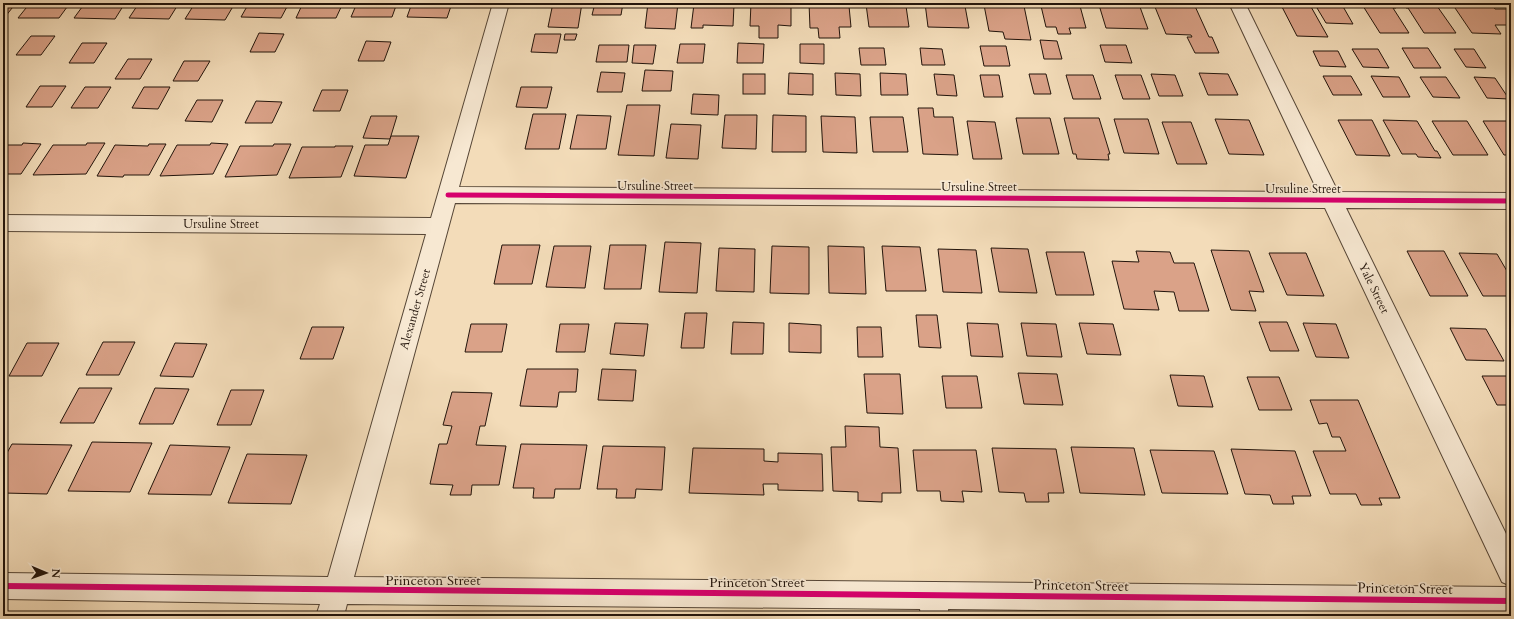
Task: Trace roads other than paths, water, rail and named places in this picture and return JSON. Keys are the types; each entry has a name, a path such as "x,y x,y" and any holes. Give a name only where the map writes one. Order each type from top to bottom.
{"street":[{"name":"Alexander Street","path":"330,616 501,3"},
{"name":"Yale Street","path":"1237,3 1511,573"},
{"name":"Ursuline Street","path":"448,195 1511,202"},
{"name":"Ursuline Street","path":"3,223 438,226"},
{"name":"Princeton Street","path":"3,586 337,591 934,606 1511,602"}]}
